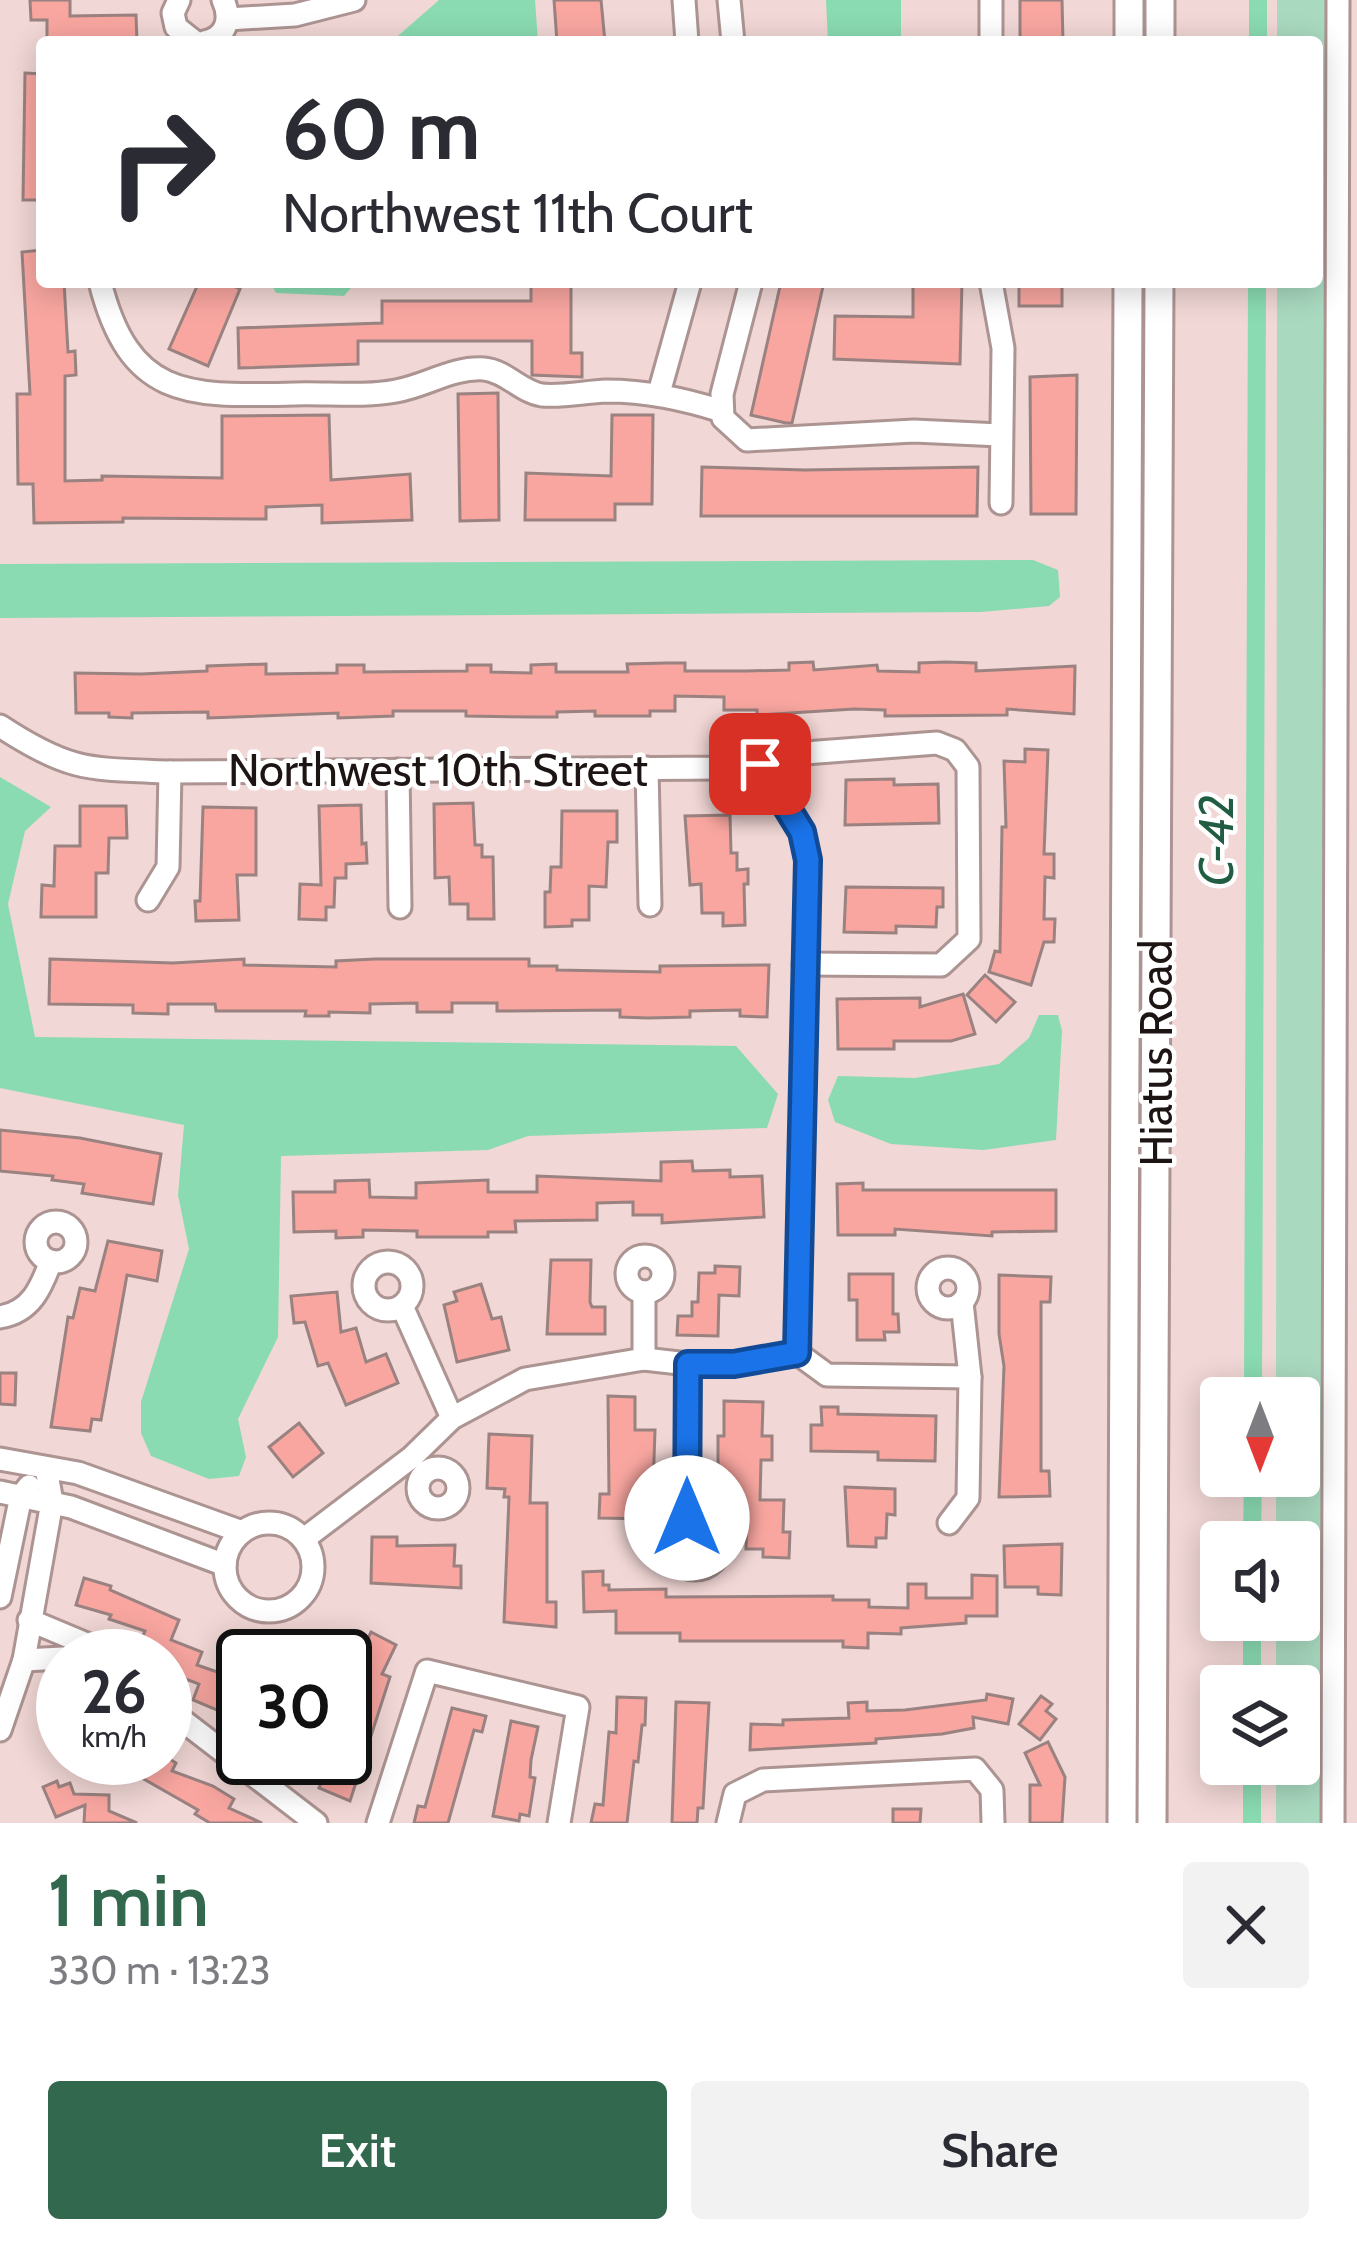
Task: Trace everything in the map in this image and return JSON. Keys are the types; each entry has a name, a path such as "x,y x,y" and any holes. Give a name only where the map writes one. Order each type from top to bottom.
{"main road":[{"path":"1129,0 1129,36"},
{"path":"1160,0 1160,36"},
{"name":"Hiatus Road","path":"1121,1823 1128,288"},
{"name":"Hiatus Road","path":"1152,1823 1159,288"}],"street":[{"path":"178,0 173,13 176,27 187,36"},
{"path":"226,10 296,15 354,0"},
{"path":"684,0 687,36"},
{"path":"729,0 732,36"},
{"path":"991,0 991,36"},
{"path":"1334,1823 1345,1486 1347,144 1338,0"},
{"path":"102,288 125,348 154,376 179,389 211,396 397,392 452,372 482,369 500,372 538,395 659,393 722,410"},
{"path":"659,393 688,288"},
{"path":"749,288 722,394 723,418 747,440 914,431 1000,435"},
{"path":"992,288 1004,348 1001,502"},
{"name":"Northwest 10th Street","path":"0,726 45,755 80,768 170,772 646,768 760,764 792,754 937,743 955,750 968,767 969,939 941,965 804,964"},
{"path":"760,764 802,832 808,860 797,1353"},
{"path":"646,768 650,904"},
{"path":"398,770 400,907"},
{"path":"148,900 168,867 170,772"},
{"path":"8,1316 40,1292 51,1261"},
{"path":"644,1292 644,1359"},
{"path":"949,1523 968,1498 970,1377 962,1303"},
{"path":"402,1306 452,1418"},
{"path":"304,1539 418,1465 452,1418 525,1379 644,1359 734,1364 797,1353 827,1376 970,1377"},
{"path":"687,1518 688,1364"},
{"path":"0,1460 78,1473 242,1532"},
{"path":"0,1597 10,1494 46,1468"},
{"path":"0,1730 24,1660 52,1502 46,1468"},
{"path":"10,1494 52,1502 225,1565"},
{"path":"268,1522 281,1524 304,1539 314,1568 300,1599 268,1611 237,1597 225,1565 227,1553 242,1532 268,1522"},
{"path":"29,1620 50,1629"},
{"path":"24,1660 36,1659"},
{"path":"378,1823 428,1671 578,1707 559,1823"},
{"path":"192,1728 316,1823"},
{"path":"728,1823 735,1794 763,1780 975,1769 992,1790 993,1823"}],"shaded area":[{"path":"439,0 535,0 538,36 398,36"},
{"path":"826,0 901,0 901,36 828,36"},
{"path":"1277,0 1328,0 1328,1823 1276,1823 1276,1785 1320,1785 1320,1665 1276,1665 1276,1641 1320,1641 1320,1521 1276,1521 1276,1497 1320,1497 1320,1377 1276,1377 1277,288 1323,288 1323,36 1277,36"},
{"path":"273,288 351,288 344,296 276,293"},
{"path":"1033,560 1058,570 1060,597 1049,606 981,612 0,618 0,564"},
{"path":"0,777 51,807 25,831 8,904 35,1037 736,1046 778,1094 767,1128 528,1136 488,1150 281,1156 278,1337 238,1419 246,1457 239,1476 209,1479 151,1456 141,1433 141,1402 189,1249 178,1195 184,1125 0,1088"},
{"path":"1039,1015 1058,1015 1062,1031 1056,1140 983,1150 891,1144 835,1122 828,1100 838,1076 915,1078 999,1064 1029,1038"}],"building":[{"path":"30,0 70,0 70,16 136,15 137,36 47,36 47,20 31,20"},
{"path":"554,0 601,0 604,36 557,36"},
{"path":"1020,0 1062,0 1063,36 1020,36"},
{"path":"25,73 36,74 36,200 23,200"},
{"path":"36,251 36,288 64,288 68,352 75,351 76,375 65,376 65,481 102,480 102,476 222,478 222,416 329,415 331,480 410,474 412,520 322,523 322,505 266,507 266,519 34,523 33,484 18,484 17,394 30,394 22,252"},
{"path":"196,288 240,289 208,366 169,349"},
{"path":"531,288 571,288 571,353 582,353 582,377 532,375 532,341 358,341 358,364 239,368 238,328 382,323 382,301 531,301"},
{"path":"780,288 823,288 792,423 751,415"},
{"path":"913,288 962,288 960,364 834,359 835,316 913,317"},
{"path":"1019,288 1062,288 1062,306 1019,306"},
{"path":"1077,375 1076,514 1031,514 1030,377"},
{"path":"498,393 499,520 460,521 458,394"},
{"path":"612,415 653,415 652,504 615,504 615,520 525,520 526,473 611,476"},
{"path":"702,467 978,467 977,516 701,516"},
{"path":"813,662 814,670 877,665 878,671 919,672 919,663 976,663 976,671 1075,666 1074,714 1007,709 1007,715 885,716 885,710 854,709 757,715 757,710 724,710 724,697 675,696 675,711 650,711 650,716 595,716 595,711 532,717 393,711 393,716 338,718 338,713 208,718 208,712 132,713 132,718 76,713 75,673 207,671 207,666 266,664 266,674 337,673 337,665 364,665 364,672 467,671 467,665 491,665 491,672 531,673 531,665 556,664 556,672 628,672 627,664 685,663 685,671 746,671 789,670 789,663"},
{"path":"1025,749 1048,750 1044,854 1054,854 1054,878 1045,877 1044,919 1055,919 1054,942 1044,942 1031,985 989,972 995,951 1000,952 1004,761 1025,762"},
{"path":"894,779 894,785 938,784 939,823 845,825 846,780"},
{"path":"473,803 475,845 482,845 482,857 493,857 494,919 468,919 468,904 450,904 449,877 435,878 434,804"},
{"path":"361,805 367,863 346,864 346,878 335,878 334,907 326,907 326,920 299,919 300,884 321,885 319,806"},
{"path":"80,806 126,806 127,838 109,838 108,873 96,873 96,917 41,917 42,885 54,886 55,846 80,846"},
{"path":"203,807 256,808 256,875 237,875 239,920 196,921"},
{"path":"562,811 617,811 617,842 608,842 606,887 589,886 589,920 545,927 551,867 561,867"},
{"path":"730,815 731,853 737,853 737,870 748,869 748,884 744,884 745,925 723,926 723,913 702,913 701,884 690,885 685,816"},
{"path":"846,887 943,888 943,907 937,907 936,927 896,926 896,933 844,932"},
{"path":"50,959 173,963 244,959 244,965 336,967 336,961 375,959 529,959 529,966 557,966 557,970 660,972 660,966 769,965 767,1017 740,1016 740,1010 648,1018 620,1017 620,1010 497,1011 497,1003 452,1003 452,1012 417,1012 417,1003 370,1004 370,1013 329,1012 329,1016 305,1016 306,1011 216,1011 215,1004 168,1004 168,1014 133,1013 133,1005 49,1004"},
{"path":"985,975 1015,1002 996,1022 967,995"},
{"path":"963,994 975,1034 951,1041 894,1041 894,1049 838,1049 837,999 920,998 920,1007"},
{"path":"0,1130 80,1138 161,1154 153,1204 82,1193 84,1184 52,1180 53,1176 0,1171"},
{"path":"692,1161 693,1171 730,1170 730,1177 762,1176 764,1217 662,1223 662,1215 633,1215 633,1202 597,1203 597,1220 515,1221 516,1232 488,1232 488,1237 417,1237 417,1231 363,1230 363,1237 336,1238 336,1231 294,1232 293,1192 335,1192 335,1181 369,1180 370,1197 416,1198 416,1183 488,1180 488,1192 537,1192 537,1176 661,1181 661,1162"},
{"path":"863,1183 863,1190 1056,1190 1056,1231 992,1232 992,1236 895,1229 895,1235 838,1235 837,1184"},
{"path":"108,1241 162,1251 157,1281 127,1275 101,1420 92,1419 90,1431 51,1427 68,1317 73,1318 80,1288 95,1291"},
{"path":"551,1260 591,1260 590,1302 592,1307 605,1307 605,1334 547,1334"},
{"path":"715,1266 740,1267 739,1296 719,1295 718,1336 677,1335 678,1316 692,1316 692,1302 698,1302 699,1273 715,1273"},
{"path":"849,1274 893,1274 893,1314 898,1314 899,1332 884,1332 885,1340 857,1340 857,1300 849,1300"},
{"path":"999,1275 1051,1277 1050,1302 1041,1302 1041,1471 1049,1471 1050,1496 999,1497 1004,1366"},
{"path":"481,1284 492,1319 501,1317 509,1350 457,1362 444,1305 457,1301 454,1292"},
{"path":"337,1292 341,1332 356,1328 366,1362 386,1354 398,1383 346,1405 328,1363 318,1366 305,1322 294,1323 291,1296"},
{"path":"0,1373 16,1373 15,1405 0,1404"},
{"path":"608,1396 635,1397 635,1430 655,1430 652,1519 599,1518 600,1494 609,1494"},
{"path":"724,1401 763,1402 762,1436 772,1436 772,1460 761,1460 760,1500 784,1500 783,1532 790,1532 789,1558 763,1557 763,1549 746,1549 747,1517 741,1517 741,1492 735,1492 735,1484 718,1484"},
{"path":"821,1407 838,1407 838,1414 936,1416 935,1461 878,1460 878,1452 811,1451 811,1425 822,1425"},
{"path":"299,1423 323,1453 293,1477 269,1447"},
{"path":"489,1434 532,1436 530,1503 547,1503 547,1602 556,1602 556,1627 504,1622 509,1497 504,1497 505,1489 487,1488"},
{"path":"845,1487 895,1489 895,1515 887,1514 886,1538 876,1538 876,1547 848,1546"},
{"path":"372,1537 397,1537 397,1546 455,1545 454,1566 461,1566 461,1588 371,1583"},
{"path":"1062,1544 1061,1595 1038,1594 1038,1587 1005,1587 1004,1546"},
{"path":"603,1571 603,1585 609,1585 609,1590 666,1589 666,1597 833,1596 833,1600 869,1600 869,1607 908,1608 908,1584 926,1584 926,1598 972,1598 972,1575 997,1576 997,1616 966,1616 966,1623 901,1628 901,1634 868,1633 868,1648 843,1647 843,1641 680,1641 680,1633 616,1633 616,1611 584,1612 583,1572"},
{"path":"84,1578 111,1586 110,1590 179,1620 175,1629 139,1629 76,1605"},
{"path":"372,1633 396,1645 382,1674 390,1677 372,1733"},
{"path":"192,1648 202,1652 197,1665 216,1672 216,1710 193,1700 199,1684 192,1681"},
{"path":"987,1694 1013,1699 1008,1724 973,1717 974,1728 942,1734 750,1750 751,1724 849,1718 848,1703 867,1702 867,1711 905,1710 986,1700"},
{"path":"1041,1696 1052,1704 1046,1711 1056,1719 1040,1740 1019,1724"},
{"path":"617,1697 646,1698 627,1823 591,1823 595,1804 603,1805 609,1732 616,1733"},
{"path":"676,1702 709,1703 703,1808 698,1808 697,1823 672,1823"},
{"path":"452,1708 486,1716 482,1732 474,1730 448,1823 414,1823 418,1806 425,1807"},
{"path":"511,1721 538,1727 531,1760 530,1777 535,1778 529,1816 520,1814 519,1821 493,1816"},
{"path":"1048,1742 1065,1777 1062,1823 1030,1823 1030,1785 1040,1785 1025,1753"},
{"path":"192,1778 234,1799 229,1808 262,1823 210,1823 195,1814 198,1810 154,1785 192,1785"},
{"path":"71,1785 74,1794 109,1795 109,1811 137,1823 84,1823 85,1805 56,1817 43,1787"},
{"path":"320,1785 355,1785 350,1801"},
{"path":"893,1809 921,1809 920,1823 893,1823"}],"waterway":[{"name":"C-42","path":"1258,0 1258,36"},
{"name":"C-42","path":"1253,1377 1257,288"},
{"name":"C-42","path":"1252,1521 1253,1497"},
{"name":"C-42","path":"1252,1641 1252,1665"},
{"name":"C-42","path":"1252,1785 1252,1823"}],"route":[{"path":"687,1518 688,1364 734,1364 797,1353 808,860 802,832 760,764"}]}
